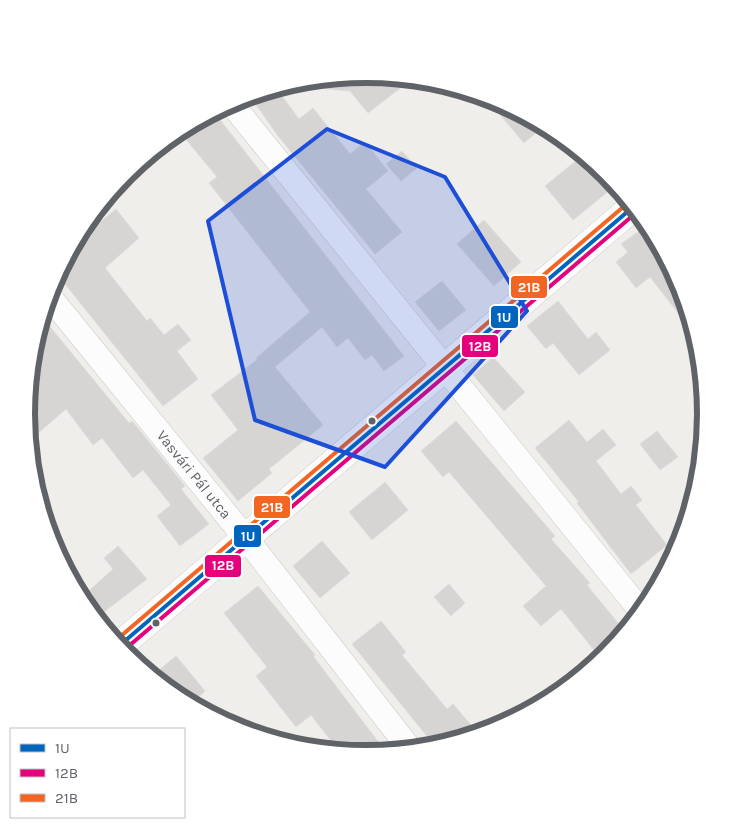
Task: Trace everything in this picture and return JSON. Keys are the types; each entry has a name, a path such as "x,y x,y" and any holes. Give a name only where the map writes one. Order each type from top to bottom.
{"street":[{"path":"236,109 636,605"},
{"path":"125,641 628,211"},
{"name":"Vasvári Pál utca","path":"54,304 245,538 405,742"}],"highlighted area":[{"path":"327,129 445,177 527,311 385,467 255,420 208,221"}],"building":[{"path":"366,83 404,85 368,113 350,91 317,88"},
{"path":"280,94 299,119 313,108 350,154 365,142 388,171 366,189 402,232 375,254 278,136 255,103"},
{"path":"495,109 538,131 524,143"},
{"path":"219,118 404,356 384,371 372,355 365,360 348,338 337,347 322,327 275,367 323,425 269,469 272,473 238,501 203,458 238,430 211,395 258,359 256,358 310,312 209,183 217,177 184,138"},
{"path":"402,151 417,168 401,181 386,164"},
{"path":"578,159 610,190 573,220 545,186"},
{"path":"116,209 139,238 105,268 147,321 150,318 164,335 178,324 191,340 177,351 198,379 163,406 63,281 79,248 91,230"},
{"path":"484,220 521,262 494,286 457,244"},
{"path":"641,230 653,248 672,287 683,319 650,277 636,288 616,262 628,252 621,244"},
{"path":"442,281 466,310 439,331 415,302"},
{"path":"558,301 588,339 596,332 610,350 579,375 553,343 546,349 527,326"},
{"path":"48,324 129,423 132,421 185,486 181,489 209,524 180,546 157,516 171,505 143,470 133,478 102,438 93,445 66,409 36,435 35,414 38,371"},
{"path":"493,357 525,392 504,411 473,375"},
{"path":"569,420 587,442 603,429 616,445 596,461 621,494 631,486 642,500 636,505 667,545 631,574 577,503 579,502 535,448"},
{"path":"456,421 555,536 551,539 590,583 587,585 620,626 610,638 594,650 561,609 541,626 523,606 546,586 449,472 443,477 421,451"},
{"path":"657,431 678,457 660,470 640,444"},
{"path":"385,482 408,510 372,540 349,512"},
{"path":"322,541 350,573 320,598 293,566"},
{"path":"118,546 147,579 102,614 87,592 113,569 104,558"},
{"path":"449,584 465,603 451,616 434,597"},
{"path":"258,586 315,655 313,656 380,744 333,743 311,715 296,727 256,676 267,667 224,613"},
{"path":"381,621 406,652 402,655 447,709 453,704 473,727 429,739 352,644"},
{"path":"176,656 205,691 197,699 158,671"}],"transit line":[{"name":"21B","path":"121,636 624,206"},
{"name":"1U","path":"125,641 628,211"},
{"name":"12B","path":"130,645 632,216"}]}
